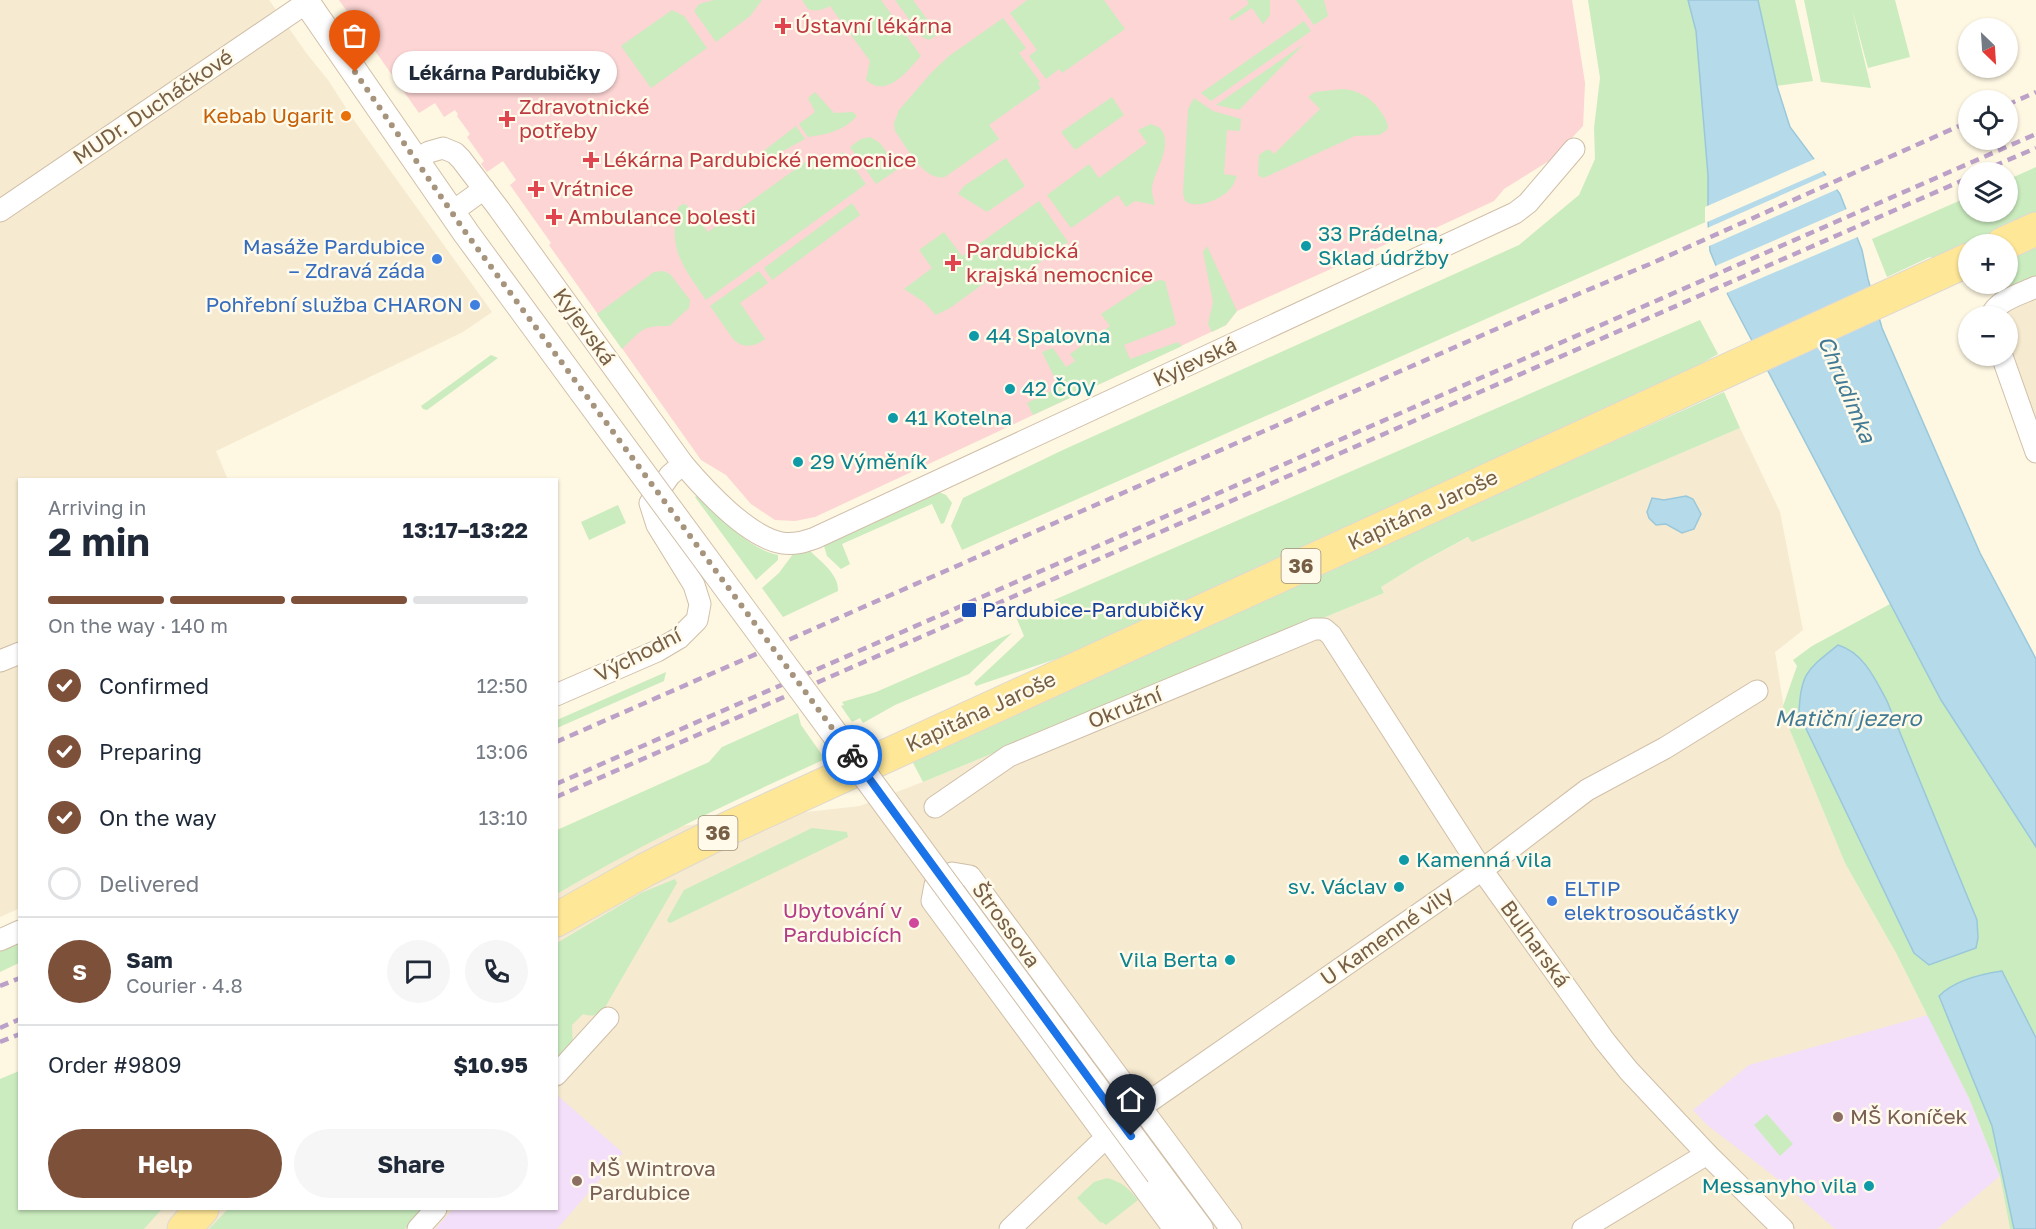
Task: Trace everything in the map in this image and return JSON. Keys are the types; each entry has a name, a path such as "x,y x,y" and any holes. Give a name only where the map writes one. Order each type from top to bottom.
{"main road":[{"path":"2018,238 2036,230"},
{"name":"Kapitána Jaroše","path":"558,919 645,870 740,823 1958,265"},
{"path":"184,1229 201,1210"}],"street":[{"name":"Kyjevská","path":"305,1 452,212 582,391 1200,1229"},
{"name":"MUDr. Ducháčkové","path":"0,211 305,1"},
{"name":"Kyjevská","path":"416,160 436,149 449,149 461,159 683,464 710,494 746,525 772,540 794,544 825,533 1515,213 1528,203 1574,149"},
{"path":"452,212 484,189"},
{"path":"1998,306 2036,287"},
{"path":"2006,366 2036,452"},
{"name":"Východní","path":"558,694 657,651 679,638 697,620 700,604 694,585 657,525 650,503 670,475 683,464"},
{"name":"Okružní","path":"935,807 1009,756 1314,629 1324,629"},
{"name":"Bulharská","path":"1324,629 1331,635 1482,870 1604,1040 1629,1071 1707,1154 1783,1229"},
{"path":"0,661 18,654"},
{"name":"U Kamenné vily","path":"1010,1229 1105,1138 1140,1108 1482,870 1587,790 1665,748 1757,691"},
{"name":"Štrossova","path":"1174,1229 932,901 935,885 952,873 970,876 1231,1229"},
{"path":"0,940 18,932"},
{"path":"558,1073 608,1018"},
{"path":"1583,1229 1707,1154"},
{"path":"418,1229 435,1210"}],"shaded area":[{"path":"0,0 269,0 492,312 463,332 216,451 227,478 18,478 18,909 0,917"},
{"name":"Pardubická krajská nemocnice","path":"339,0 1572,0 1585,83 1583,126 1552,159 1504,189 1494,201 1403,243 1400,238 1237,311 1226,325 815,517 795,521 775,520 751,504 726,475 701,460 549,245 551,243 510,185 516,180 503,161 487,172 481,164 484,161 467,137 470,134 455,110 444,117 435,103 419,113"},
{"path":"2036,297 2036,419 2017,366 2018,306"},
{"path":"1740,428 1780,512 1803,630 1775,652 1786,721 1845,863 1896,953 1969,1098 2000,1176 2010,1229 144,1229 161,1210 558,1210 558,893 613,860 680,826 860,806 923,782 1384,593 1381,587 1418,564 1469,537 1472,541"},
{"name":"MŠ Koníček","path":"1928,1015 1969,1098 2000,1176 1937,1229 1835,1229 1783,1183 1707,1125 1693,1110 1749,1065"},
{"name":"MŠ Wintrova Pardubice","path":"558,1096 623,1153 557,1229 435,1229 452,1210 558,1210"}],"green space":[{"path":"714,0 762,0 750,16 716,42 694,11 699,4"},
{"path":"802,0 881,0 921,56 896,80 882,86 874,85 866,80 870,61 830,6 811,10"},
{"path":"895,0 913,0 938,34 929,40 922,37"},
{"path":"1027,0 1104,0 1125,29 1062,73 1059,69 1046,79 1029,56 1037,50 1010,13"},
{"path":"1247,0 1270,0 1270,15 1263,24 1252,8 1232,21 1229,18 1249,4"},
{"path":"1296,0 1324,0 1328,16 1314,25"},
{"path":"1588,0 1688,0 1696,31 1708,175 1708,221 962,550 951,526 963,498 1065,449 1519,245 1579,195 1595,159 1594,128 1600,78"},
{"path":"1758,0 1795,0 1813,81 1777,86"},
{"path":"1804,0 1895,0 1910,57 1868,68 1852,9 1871,88 1821,82"},
{"path":"672,10 684,16 707,48 651,88 621,46"},
{"path":"1003,18 1026,48 1019,53 1040,82 1038,84 1041,88 989,125 999,139 945,177 930,174 916,162 895,131 894,123 899,110 949,56"},
{"path":"1304,21 1311,31 1211,101 1201,93"},
{"path":"1304,44 1239,110 1216,105"},
{"path":"1351,90 1371,100 1385,118 1388,125 1387,130 1379,135 1355,136 1268,176 1263,178 1259,176 1259,155 1266,150 1274,154 1320,109 1308,97 1315,92"},
{"path":"815,92 834,113 853,112 857,116 847,125 835,131 808,137 799,124 815,112 808,98"},
{"path":"1112,97 1124,115 1075,150 1061,132"},
{"path":"1194,98 1213,111 1241,119 1240,131 1227,130 1224,174 1237,176 1226,193 1202,204 1185,201 1183,193 1188,109"},
{"path":"1151,124 1160,128 1165,142 1152,187 1155,205 1135,201 1126,207 1118,195 1071,228 1047,195 1089,164 1099,178 1147,143 1138,130"},
{"path":"796,126 805,139 752,168 748,163"},
{"path":"870,137 880,143 898,169 876,184 850,147 861,139"},
{"path":"843,152 866,184 706,300 685,268 676,246 675,222 678,207 683,204 687,205 708,232 811,158 818,157 826,165"},
{"path":"1006,158 1025,186 987,212 958,194 964,186"},
{"path":"2036,167 2036,215 1994,234 1958,234 1958,249 1938,260 1930,257 1887,277 1872,239 1958,201 1958,222 2018,222 2018,175"},
{"path":"1039,201 1068,242 1011,283 1001,271 950,308 936,315 924,302 904,289 932,268 919,250 944,232 962,256"},
{"path":"852,203 860,215 772,280 764,268"},
{"path":"1207,246 1237,311 1226,325 1212,332 1208,324 1213,302 1203,252"},
{"path":"2036,246 2036,283 2018,291 2018,255"},
{"path":"663,271 670,274 690,300 689,308 669,326 642,330 622,349 597,314 654,272"},
{"path":"759,271 768,283 740,303 765,339 757,344 745,346 733,339 710,306"},
{"path":"1160,280 1165,281 1176,324 1124,345 1130,359 1178,342 1182,346 1033,415 1027,403 1059,387 1042,352 1053,348 1066,367 1075,361 1070,354 1110,326 1101,314 1145,285"},
{"path":"1995,294 2011,294 1998,300"},
{"path":"1700,320 1718,354 1697,366 1068,655 976,686 974,683 1024,636 1016,617 1034,609 1038,618 1057,609 1054,600"},
{"path":"491,355 498,358 427,410 423,409 421,406"},
{"path":"1724,392 1740,428 1472,542 1468,537 1381,587 1384,593 923,782 911,759 1336,566"},
{"path":"939,492 946,495 952,503 944,523 941,524 932,504 842,544 850,564 841,569 827,556 824,546"},
{"path":"697,496 745,539 755,546 778,555 778,560 756,580 695,497"},
{"path":"618,505 626,523 589,540 581,522"},
{"path":"809,550 832,573 838,591 783,617 762,588 779,573 793,554"},
{"path":"1890,604 1941,700 2036,847 2036,1229 2010,1229 2000,1176 1969,1098 1896,953 1845,863 1786,721 1783,706 1797,666 1793,660 1812,646"},
{"path":"1012,633 969,674 895,705 863,723 860,718 852,722 841,706 844,705 842,702 876,692"},
{"path":"666,672 664,681 558,728 558,720"},
{"path":"798,713 801,725 825,759 723,806 558,893 558,830 709,762 722,747"},
{"path":"812,828 847,832 848,837 668,922 684,890"},
{"path":"675,879 677,883 604,1009 594,1015 583,1014 572,1025 573,1047 558,1064 558,942 641,893"},
{"path":"18,941 18,963 0,972 0,949"},
{"path":"18,1071 18,1210 161,1210 144,1229 0,1229 0,1079"},
{"path":"1767,1114 1793,1144 1780,1156 1754,1125"},
{"path":"1107,1178 1117,1181 1138,1200 1106,1225 1101,1223 1077,1198 1094,1182"},
{"path":"227,1210 425,1210 414,1223 404,1229 209,1229"}],"water":[{"name":"Chrudimka","path":"1688,0 1758,0 1777,86 1790,127 1840,194 1862,250 1882,328 1980,553 2036,659 2036,847 1941,700 1728,295 1710,251 1708,175 1696,31"},
{"path":"1686,496 1693,499 1701,514 1694,529 1682,533 1666,524 1656,525 1649,518 1647,512 1652,498 1664,500"},
{"name":"Matiční jezero","path":"1838,645 1862,660 1887,701 1977,920 1976,948 1929,965 1914,953 1799,714 1804,680 1819,660"},
{"path":"2002,971 2036,1038 2036,1229 2014,1229 1992,1126 1939,996 1952,986 1968,979"}],"pier":[{"path":"1817,158 1826,170 1705,223 1705,207"},
{"path":"1829,174 1840,188 1707,247 1705,229"},
{"path":"1849,208 1860,236 1724,294 1713,267"}],"railway":[{"path":"2018,100 2036,92"},
{"path":"558,741 1535,312 1650,264 1958,126"},
{"path":"558,783 2036,134"},
{"path":"2003,162 2036,148"},
{"path":"558,796 1958,182"},
{"path":"0,986 18,979"},
{"path":"0,1028 18,1020"},
{"path":"0,1042 18,1035"}],"way so far":[{"path":"355,72 466,233 852,755"}],"place":[{"name":"Ústavní lékárna","path":"783,26"},
{"name":"Lékárna Pardubičky","path":"355,72"},
{"name":"Kebab Ugarit","path":"346,116"},
{"name":"Zdravotnické potřeby","path":"507,119"},
{"name":"Lékárna Pardubické nemocnice","path":"591,160"},
{"name":"Vrátnice","path":"536,189"},
{"name":"Ambulance bolesti","path":"554,217"},
{"name":"33 Prádelna, Sklad údržby","path":"1306,246"},
{"name":"Masáže Pardubice – Zdravá záda","path":"437,259"},
{"name":"Pardubická krajská nemocnice","path":"953,263"},
{"name":"Pohřební služba CHARON","path":"475,305"},
{"name":"44 Spalovna","path":"974,336"},
{"name":"42 ČOV","path":"1010,389"},
{"name":"41 Kotelna","path":"893,418"},
{"name":"29 Výměník","path":"798,462"},
{"name":"Pardubice-Pardubičky","path":"969,610"},
{"name":"Kamenná vila","path":"1404,860"},
{"name":"sv. Václav","path":"1399,887"},
{"name":"ELTIP elektrosoučástky","path":"1552,901"},
{"name":"Ubytování v Pardubicích","path":"914,923"},
{"name":"Vila Berta","path":"1230,960"},
{"name":"MŠ Koníček","path":"1838,1117"},
{"name":"MŠ Wintrova Pardubice","path":"577,1181"},
{"name":"Messanyho vila","path":"1869,1186"}],"route":[{"path":"852,755 1131,1136"}]}
